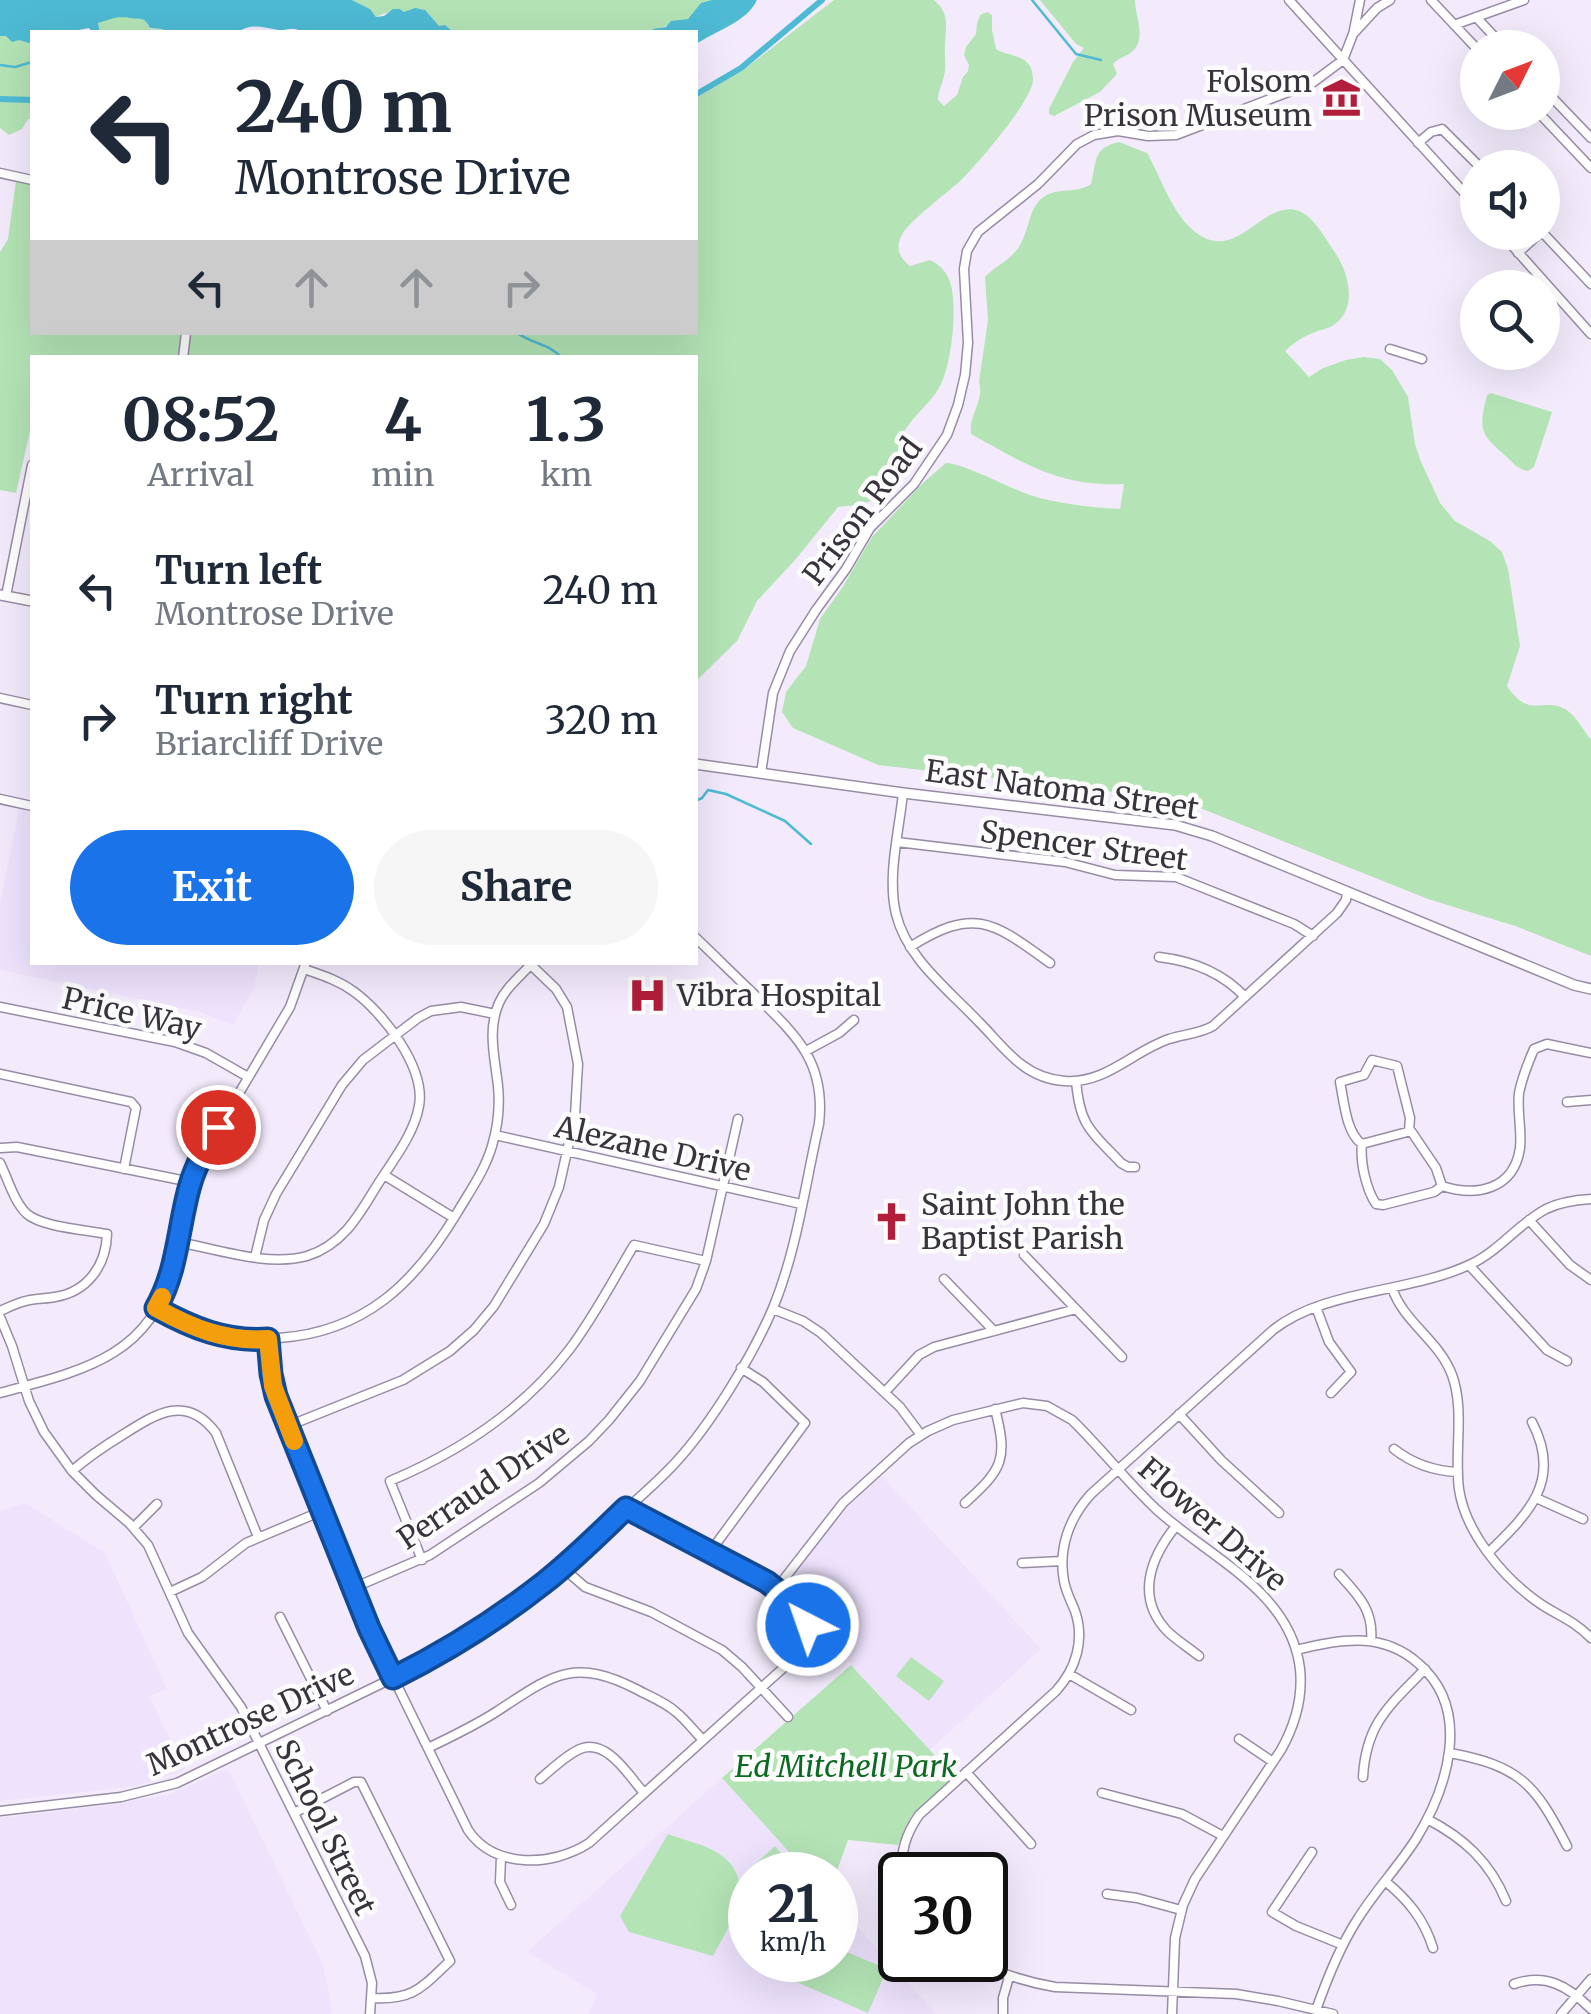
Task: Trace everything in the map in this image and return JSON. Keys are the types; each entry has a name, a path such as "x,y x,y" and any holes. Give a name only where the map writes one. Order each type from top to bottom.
{"main road":[{"path":"3,595 30,601"},
{"name":"East Natoma Street","path":"698,764 1175,825 1212,836 1591,992"}],"street":[{"path":"1288,0 1460,188"},
{"path":"1343,60 1360,0"},
{"path":"1352,34 1390,0"},
{"path":"1431,0 1460,31"},
{"path":"1454,25 1524,0"},
{"path":"1476,18 1488,30"},
{"name":"Prison Road","path":"761,773 772,692 790,652 870,528 914,484 947,435 965,375 968,343 964,259 978,232 1038,184 1077,144 1094,134 1118,131 1176,135 1301,88 1343,60"},
{"path":"1560,106 1591,138"},
{"path":"1418,142 1442,129 1463,150"},
{"path":"1555,130 1591,168"},
{"path":"0,174 30,180"},
{"path":"1520,250 1518,252 1591,334"},
{"path":"1559,250 1591,284"},
{"path":"1390,350 1422,359"},
{"path":"3,595 30,493"},
{"path":"0,698 30,704"},
{"path":"904,793 893,898 910,947 1021,1064 1044,1076 1076,1081 1102,1075 1164,1041 1209,1028 1313,936 1342,907 1348,892"},
{"path":"0,799 30,806"},
{"name":"Spencer Street","path":"898,842 1065,862 1115,875 1176,877 1294,924 1313,936"},
{"path":"910,947 948,926 979,924 1004,931 1050,963"},
{"name":"Montrose Drive","path":"0,1811 159,1789 195,1776 393,1678 452,1646 527,1595 664,1474 691,1444 740,1368 772,1308 786,1268 820,1112 817,1078 806,1051 789,1028 698,940"},
{"path":"1160,957 1209,970 1245,998"},
{"path":"156,1308 208,1333 242,1339 318,1333 375,1307 416,1272 454,1218 486,1162 495,1135 499,1096 492,1040 495,1014 506,991 531,965"},
{"path":"288,1426 417,1373 450,1351 474,1330 503,1293 544,1224 560,1187 579,1084 570,1017 556,989 533,965"},
{"path":"0,1393 74,1373 111,1355 142,1328 172,1273 178,1242 190,1182 203,1152 290,1007 305,966 358,994 375,1010 414,1064 420,1098 412,1127 353,1224 336,1242 295,1259 271,1260 178,1242"},
{"path":"255,1257 269,1206 342,1085 363,1060 418,1018 441,1008 460,1006 495,1014"},
{"name":"Price Way","path":"0,1007 191,1046 248,1077"},
{"path":"806,1051 854,1020"},
{"path":"1442,1186 1466,1192 1487,1189 1499,1183 1514,1166 1520,1140 1520,1092 1534,1049 1547,1044 1591,1053"},
{"path":"1362,1144 1352,1135 1340,1082 1364,1075 1372,1060 1398,1066 1410,1118 1409,1131"},
{"path":"0,1074 131,1102 136,1108 124,1168"},
{"path":"1076,1081 1080,1110 1087,1126 1121,1163 1135,1167"},
{"path":"1567,1102 1591,1100"},
{"name":"Perraud Drive","path":"353,1588 422,1560 539,1483 568,1461 623,1404 699,1284 738,1119"},
{"path":"1362,1144 1409,1131 1416,1135 1436,1168 1442,1186"},
{"name":"Alezane Drive","path":"495,1135 801,1204"},
{"path":"1362,1144 1361,1154 1376,1204 1434,1192 1442,1186"},
{"path":"0,1148 17,1147 190,1182"},
{"path":"0,1163 30,1216 107,1234 99,1267 82,1286 68,1294 23,1302 0,1314"},
{"path":"384,1175 454,1218"},
{"path":"903,1852 913,1824 923,1811 1056,1691 1069,1674 1078,1652 1079,1632 1062,1562 1067,1532 1084,1502 1282,1323 1316,1307 1469,1265 1553,1206 1591,1198"},
{"path":"1528,1220 1591,1280"},
{"path":"422,1560 390,1481 468,1442 528,1395 578,1338 634,1245 706,1262"},
{"path":"1024,1255 1122,1358"},
{"path":"1469,1265 1547,1350 1567,1361"},
{"path":"944,1278 994,1331"},
{"path":"1392,1288 1405,1314 1438,1350 1453,1376 1458,1472 1464,1511 1475,1534 1488,1553 1533,1598 1569,1619 1591,1638"},
{"path":"1316,1307 1329,1342 1351,1372 1331,1393"},
{"path":"772,1308 814,1328 907,1414 921,1435"},
{"path":"884,1392 929,1349 1076,1309"},
{"name":"School Street","path":"0,1314 24,1387 44,1432 72,1471 134,1528 154,1555 188,1633 231,1690 260,1744 365,1956 370,1974 370,2014"},
{"path":"268,1339 273,1386 393,1678 472,1837 501,1857 520,1860 572,1852 589,1842 803,1650 809,1638 805,1617 776,1588 626,1508"},
{"path":"710,1552 805,1422 762,1382 740,1368"},
{"name":"Flower Drive","path":"776,1588 843,1503 921,1435 953,1420 1028,1403 1056,1409 1072,1420 1176,1526 1265,1596 1288,1628 1296,1650 1298,1710 1273,1762 1195,1879 1181,1910 1175,1938 1172,2014"},
{"path":"965,1502 990,1478 1001,1458 1002,1440 995,1409"},
{"path":"72,1471 154,1415 174,1410 188,1412 216,1433 258,1537"},
{"path":"1180,1414 1221,1460 1279,1513"},
{"path":"1488,1553 1521,1521 1543,1478 1541,1443 1532,1422"},
{"path":"1394,1449 1428,1468 1458,1472"},
{"path":"1536,1498 1583,1519"},
{"path":"134,1528 157,1504"},
{"path":"170,1592 202,1577 258,1537 322,1511"},
{"path":"1176,1526 1153,1561 1150,1599 1162,1625 1199,1656"},
{"path":"1022,1563 1062,1562"},
{"path":"562,1567 584,1587 637,1606 713,1644 742,1667 788,1717"},
{"path":"1339,1574 1366,1607 1372,1623 1371,1640"},
{"path":"280,1617 326,1711"},
{"path":"1296,1650 1338,1640 1371,1640 1400,1650 1438,1686 1451,1723 1450,1753 1426,1819 1343,1944 1316,2010"},
{"path":"1362,1777 1366,1750 1378,1718 1424,1669"},
{"path":"428,1748 487,1718 542,1682 573,1672 610,1677 668,1706 702,1740"},
{"path":"1069,1674 1131,1710"},
{"path":"1238,1739 1273,1762"},
{"path":"540,1779 576,1751 596,1748 608,1753 644,1793"},
{"path":"1450,1753 1490,1762 1520,1778 1544,1803 1567,1846"},
{"path":"966,1772 1031,1844"},
{"path":"294,1813 362,1782 450,1962 414,1993 400,1998 372,1998"},
{"path":"1102,1793 1182,1814 1224,1836"},
{"path":"1426,1819 1477,1853 1506,1901"},
{"path":"1312,1852 1272,1912 1343,1944"},
{"path":"501,1857 500,1882 511,1905"},
{"path":"1384,1882 1414,1908 1433,1948"},
{"path":"1107,1894 1181,1910"},
{"path":"1004,2014 1003,1998 1009,1976 1055,1986 1260,1997 1333,2014"},
{"path":"1514,1984 1548,1980 1565,1986 1591,2009"},
{"path":"1561,2014 1591,1980"}],"shaded area":[{"path":"19,809 30,812 30,965 259,965 254,989 233,1025 200,1012 0,970 0,903"},
{"path":"882,1476 1041,1649 930,1750 815,1628 785,1588 844,1511"},
{"path":"25,1503 105,1553 167,1689 149,1696 185,1770 136,1786 0,1801 0,1511"},
{"path":"228,1768 323,1965 330,2014 0,2014 0,1818 165,1795"},
{"path":"722,1778 789,1852 728,1852 728,1982 858,1982 858,1928 878,1950 878,1982 907,1982 936,2014 588,2014 597,1994 527,1952"}],"green space":[{"path":"352,0 712,0 687,19 656,30 448,30 422,9 400,9 376,17 370,9"},
{"path":"834,0 934,0 946,20 945,68 938,100 944,106 957,95 968,71 966,47 976,34 980,15 987,12 992,15 996,49 1027,62 1033,81 1023,104 990,148 960,181 914,221 899,242 899,251 910,266 930,260 947,275 953,320 944,378 905,429 890,478 871,501 838,507 757,601 737,641 698,679 698,355 30,355 30,431 16,493 0,490 0,252 8,239 16,181 30,184 30,335 698,335 698,97 747,67"},
{"path":"1040,0 1135,0 1139,26 1137,45 1113,64 1117,74 1100,92 1054,116 1049,109 1084,48 1076,44"},
{"path":"116,16 145,19 150,29 164,30 100,30 98,23"},
{"path":"0,36 30,43 30,119 22,129 9,135 0,128"},
{"path":"1119,142 1147,153 1183,220 1201,236 1228,240 1275,213 1299,211 1314,223 1339,260 1349,290 1346,310 1332,326 1285,351 1309,377 1323,368 1364,357 1380,359 1392,370 1408,397 1415,444 1440,503 1455,521 1502,552 1520,646 1507,686 1529,705 1565,709 1591,740 1591,956 1515,926 1428,899 1200,808 1142,795 878,765 793,728 782,712 786,692 806,666 820,619 872,537 946,463 1038,497 1120,509 1124,484 1062,477 971,434 980,395 988,320 985,277 1017,250 1040,200 1051,193 1091,184 1100,152"},
{"path":"1491,393 1552,412 1534,467 1528,471 1515,465 1484,431 1484,407"},
{"path":"911,1657 944,1681 929,1701 896,1676"},
{"name":"Ed Mitchell Park","path":"851,1665 954,1776 911,1816 898,1845 848,1840 844,1852 789,1852 722,1778"},
{"path":"668,1834 702,1846 728,1862 728,1928 713,1956 629,1932 620,1916"},
{"path":"858,1957 878,1965 878,1982 881,1982 868,2013 796,1982 858,1982"}],"water":[{"path":"0,0 352,0 370,9 376,17 393,9 425,10 439,26 451,30 280,30 257,26 242,30 164,30 150,28 142,19 120,17 98,23 100,30 30,30 30,43 0,36"},
{"path":"757,0 738,20 698,43 698,30 652,30 666,27 671,21 688,19 701,3"}],"waterway":[{"path":"698,93 741,68 822,0"},
{"path":"1032,0 1076,54 1101,60"},
{"path":"0,65 15,67 30,63"},
{"path":"0,99 30,100"},
{"path":"521,335 558,355"},
{"path":"698,800 708,790 726,794 785,821 811,844"}],"slow traffic":[{"path":"162,1297 156,1308 192,1327 225,1337 268,1339 273,1386 294,1441"}],"place":[{"name":"Folsom Prison Museum","path":"1342,98"},
{"name":"Vibra Hospital","path":"647,995"},
{"name":"Saint John the Baptist Parish","path":"891,1221"}],"route":[{"path":"218,1127 190,1182 172,1273 156,1308 208,1333 268,1339 276,1396 369,1628 393,1678 452,1646 527,1595 626,1508 767,1582 793,1603 808,1625"}]}
